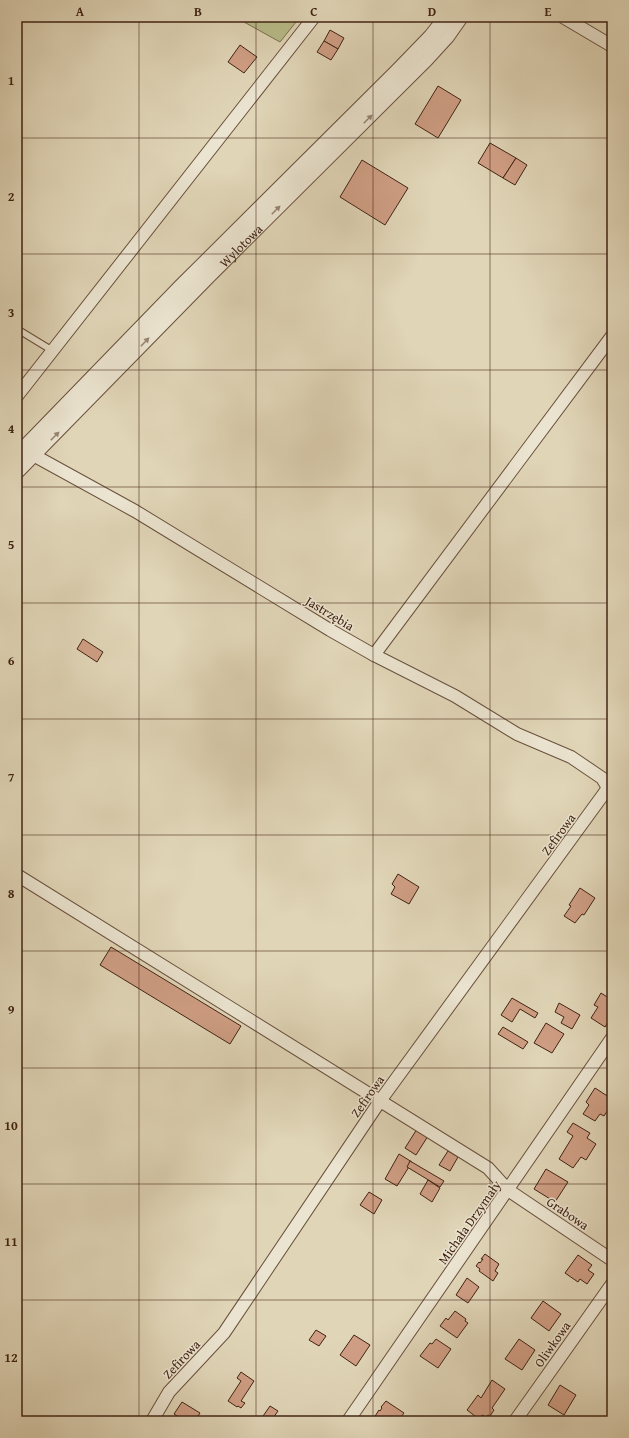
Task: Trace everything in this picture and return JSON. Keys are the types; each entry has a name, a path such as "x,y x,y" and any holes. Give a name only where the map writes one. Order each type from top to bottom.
{"street":[{"path":"17,396 314,17"},
{"name":"Wylotowa","path":"17,456 181,287 398,71 426,42 447,17"},
{"name":"Wylotowa","path":"17,473 214,272 427,60 448,37 462,17"},
{"path":"563,17 612,46"},
{"path":"374,655 612,336"},
{"name":"Jastrzębia","path":"35,456 135,510 330,630 374,655 455,696 517,734 571,757 602,778 610,789"},
{"name":"Zefirowa","path":"152,1421 170,1392 224,1333 380,1101 610,789"},
{"name":"Grabowa","path":"17,875 488,1168 508,1190 612,1260"},
{"name":"Michała Drzymały","path":"348,1421 612,1038"},
{"name":"Oliwkowa","path":"515,1421 612,1284"}],"lane":[{"path":"17,329 53,350"}],"green space":[{"path":"235,17 300,17 280,42"}],"building":[{"path":"330,30 344,38 338,49 324,41"},
{"path":"324,41 338,49 331,60 317,52"},
{"path":"240,45 257,57 244,73 228,62"},
{"path":"438,86 461,100 438,138 415,124"},
{"path":"490,143 516,158 503,178 478,163"},
{"path":"516,158 527,165 515,185 503,178"},
{"path":"362,160 408,188 385,225 340,197"},
{"path":"83,639 103,652 97,662 77,649"},
{"path":"398,874 419,887 409,904 391,894 395,887 392,884"},
{"path":"580,888 595,898 584,915 582,914 575,923 564,916"},
{"path":"111,947 241,1026 230,1044 100,965"},
{"path":"601,993 612,1000 612,1016 605,1027 591,1018 598,1007 594,1005"},
{"path":"512,998 538,1013 535,1018 520,1009 512,1022 501,1015"},
{"path":"559,1003 580,1015 572,1029 561,1023 564,1017 555,1012"},
{"path":"546,1023 564,1034 552,1053 534,1043"},
{"path":"503,1027 528,1042 523,1049 498,1034"},
{"path":"595,1088 612,1099 612,1104 604,1116 600,1114 595,1121 583,1114 589,1105 586,1102"},
{"path":"573,1123 590,1133 587,1138 596,1144 586,1160 581,1157 573,1168 559,1159 573,1136 567,1132"},
{"path":"417,1129 428,1136 416,1155 405,1148"},
{"path":"448,1151 458,1157 450,1171 439,1165"},
{"path":"399,1154 412,1162 397,1186 385,1179"},
{"path":"410,1161 444,1181 440,1187 407,1167"},
{"path":"546,1169 568,1182 555,1202 534,1189"},
{"path":"428,1180 440,1188 432,1202 420,1194"},
{"path":"369,1192 382,1200 374,1214 360,1205"},
{"path":"485,1254 499,1264 495,1271 498,1273 493,1281 479,1271 480,1269 476,1266 483,1259 481,1259"},
{"path":"578,1255 592,1265 588,1270 594,1274 587,1284 580,1279 578,1282 565,1273"},
{"path":"467,1278 479,1287 468,1303 456,1295"},
{"path":"543,1301 561,1314 549,1331 531,1318"},
{"path":"455,1311 466,1319 465,1321 468,1323 457,1338 440,1326 446,1318 448,1320"},
{"path":"316,1330 326,1336 319,1346 309,1340"},
{"path":"354,1335 370,1345 356,1366 340,1355"},
{"path":"436,1339 451,1349 438,1368 420,1356 430,1343 432,1344"},
{"path":"519,1339 535,1350 522,1370 505,1359"},
{"path":"241,1372 254,1381 241,1401 245,1403 241,1408 228,1401 241,1381 237,1378"},
{"path":"492,1380 505,1389 492,1408 494,1410 490,1416 488,1415 486,1417 482,1415 479,1419 467,1410 478,1395 481,1398"},
{"path":"560,1385 576,1395 564,1415 548,1405"},
{"path":"386,1401 404,1413 398,1421 372,1421 379,1410 380,1411 382,1408 381,1407"},
{"path":"182,1402 200,1413 195,1421 185,1421 174,1414"},
{"path":"270,1406 278,1411 271,1421 264,1421 261,1419"}]}
